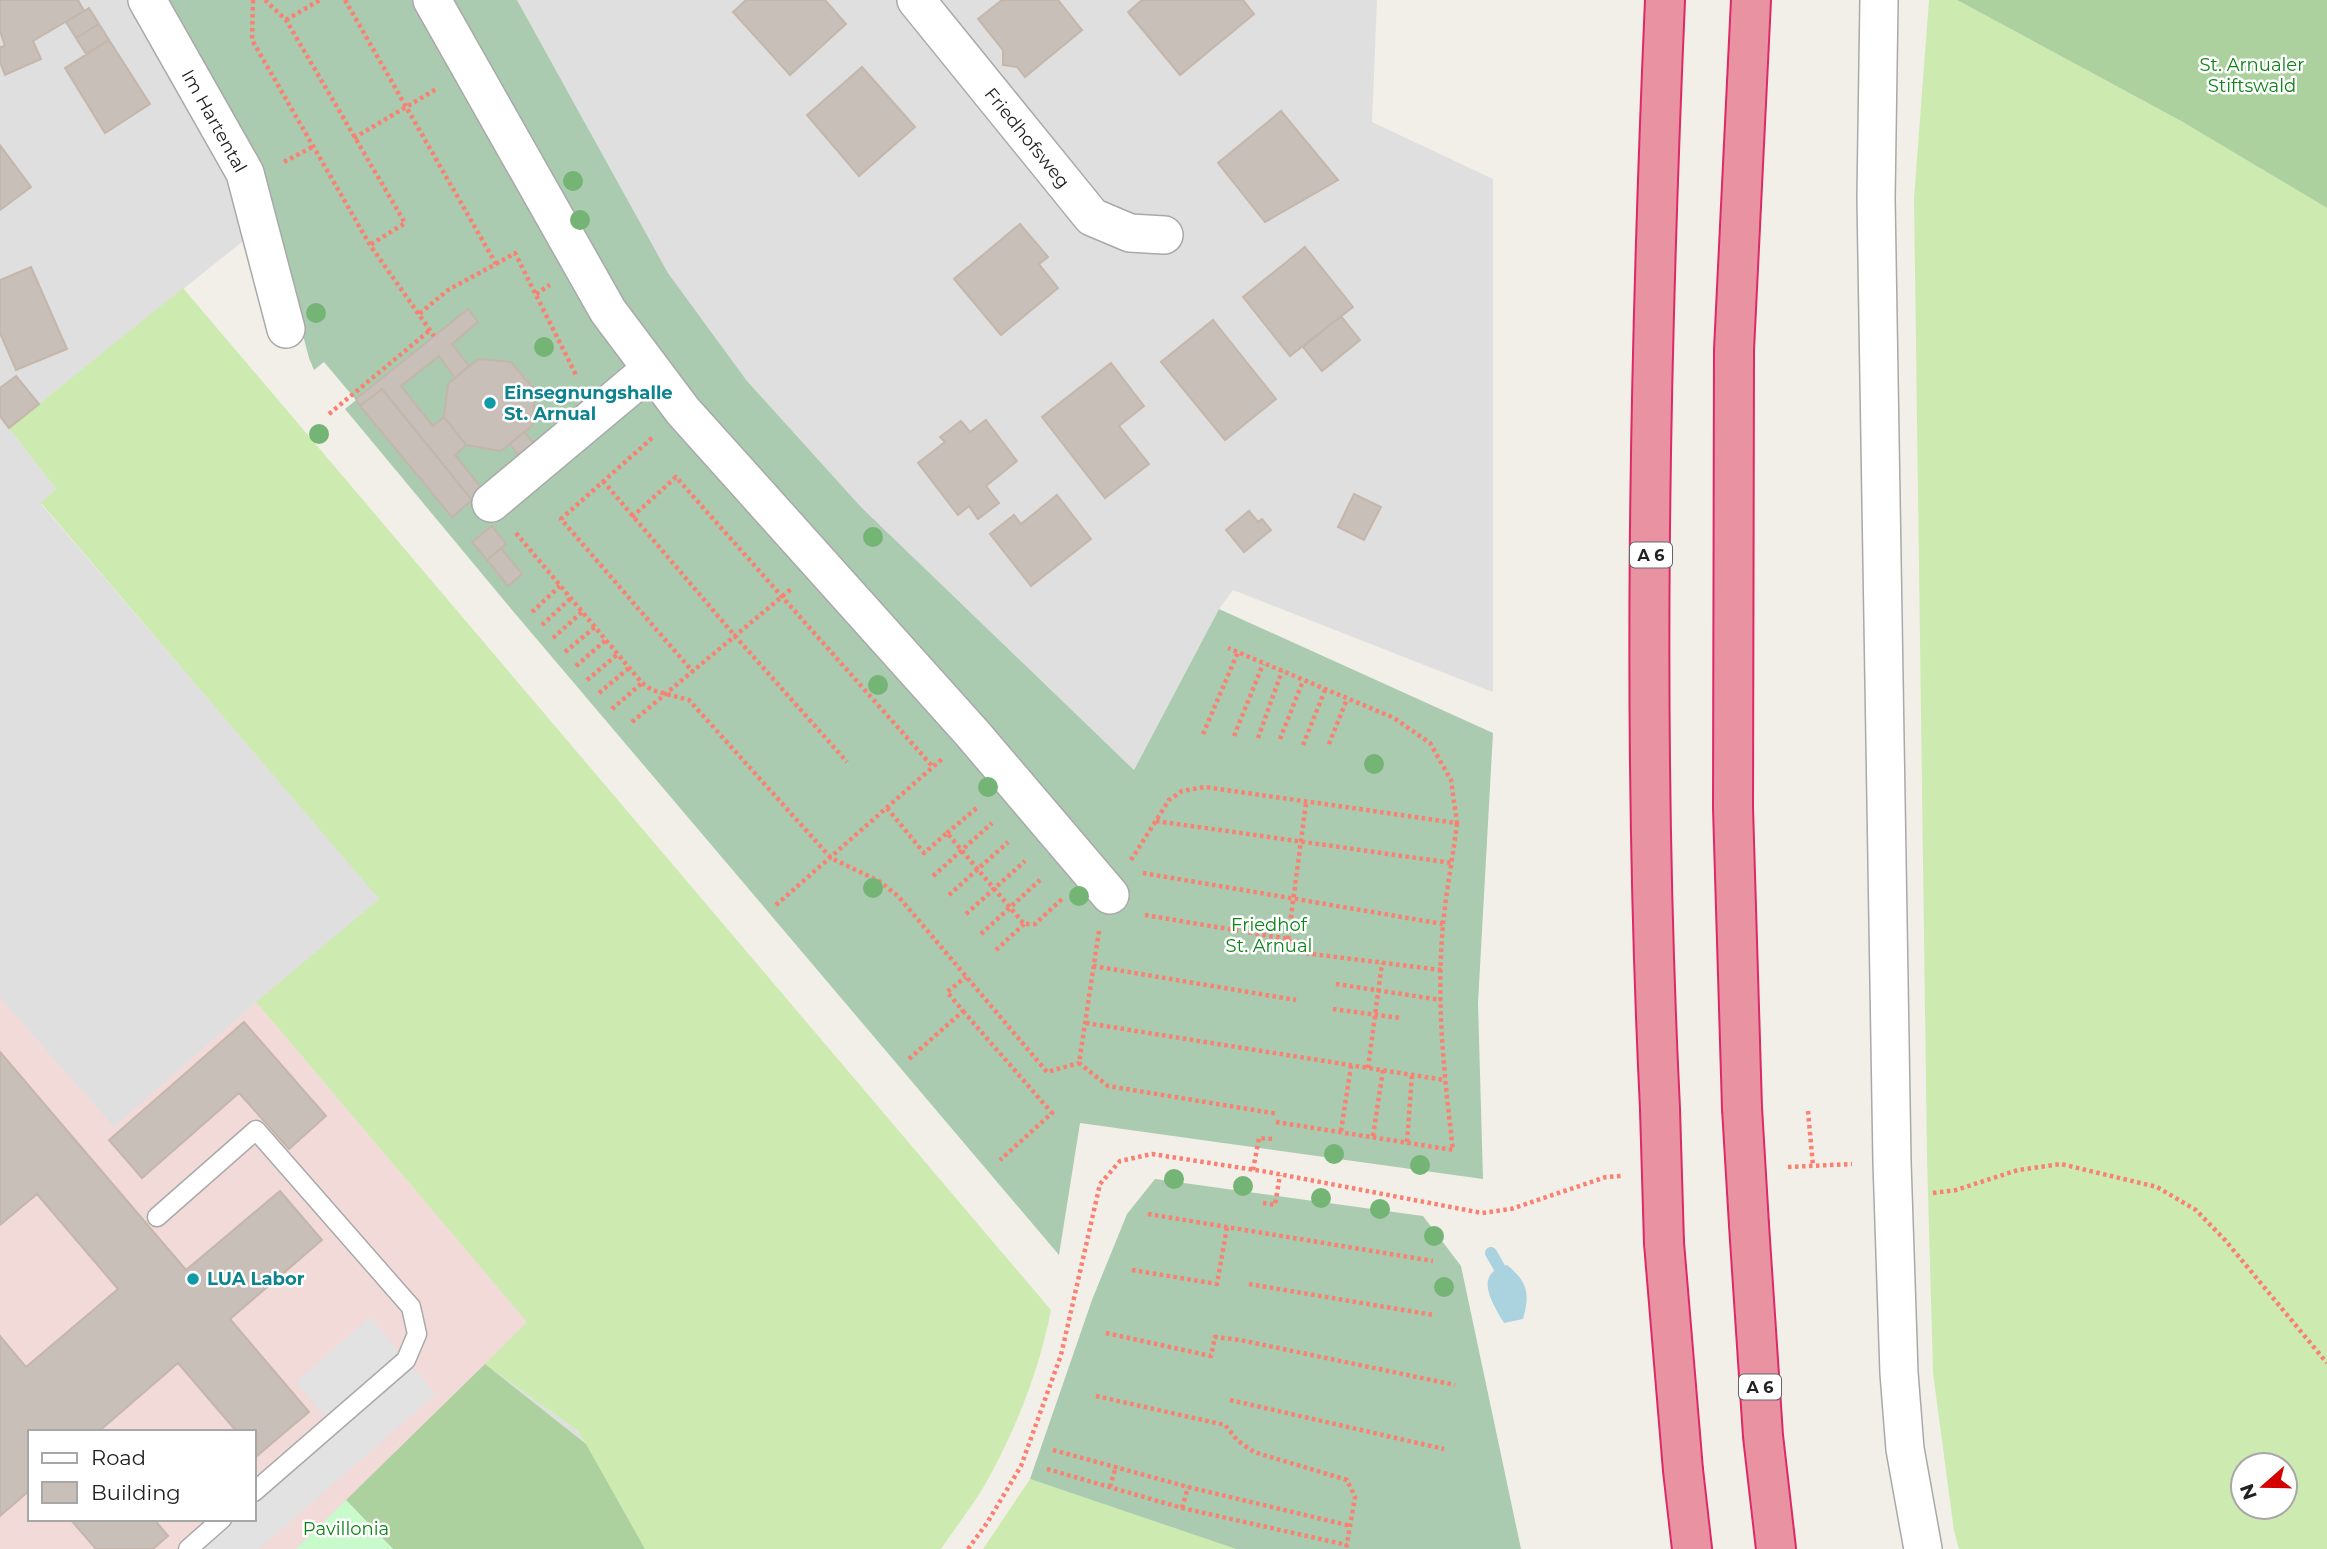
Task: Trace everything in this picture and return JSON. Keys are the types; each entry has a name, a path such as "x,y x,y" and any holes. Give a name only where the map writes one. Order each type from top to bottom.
{"highway":[{"name":"A 6","path":"1665,0 1656,218 1651,810 1664,1242 1692,1549"},
{"name":"A 6","path":"1751,0 1738,245 1734,390 1733,808 1742,1108 1763,1436 1776,1549"}],"street":[{"name":"Im Hartental","path":"147,0 245,173 286,329"},
{"path":"432,0 608,311 651,369 683,411 1107,887"},
{"name":"Friedhofsweg","path":"916,0 1092,217 1130,233 1164,235"},
{"path":"1879,0 1876,198 1892,1162 1899,1373 1905,1449 1923,1549"},
{"path":"491,503 651,369"}],"lane":[{"path":"158,1217 256,1130 411,1307 417,1334 405,1360 256,1490"},
{"path":"188,1549 220,1521"}],"path":[{"path":"253,0 252,40 370,245 433,336"},
{"path":"265,0 286,20 405,223 370,245"},
{"path":"286,20 320,0"},
{"path":"345,0 496,264"},
{"path":"355,138 471,68"},
{"path":"283,163 314,146"},
{"path":"418,315 448,290 515,253 596,415"},
{"path":"536,294 551,285"},
{"path":"329,414 429,331"},
{"path":"683,411 561,519 693,672"},
{"path":"632,517 676,477 933,767"},
{"path":"603,481 847,762"},
{"path":"491,503 642,683 652,690 689,700 831,858 879,881 898,896 1046,1072 1079,1063"},
{"path":"632,722 821,563"},
{"path":"532,612 560,586"},
{"path":"542,625 570,598"},
{"path":"553,638 582,612"},
{"path":"565,652 595,627"},
{"path":"576,666 606,640"},
{"path":"1228,648 1394,719 1430,743 1451,780 1457,823 1443,924 1441,970 1445,1080 1453,1150 1276,1122"},
{"path":"1203,734 1238,652"},
{"path":"587,680 618,654"},
{"path":"1234,736 1263,664"},
{"path":"599,693 629,668"},
{"path":"1258,738 1282,671"},
{"path":"1280,739 1303,681"},
{"path":"612,709 642,683"},
{"path":"1303,745 1325,690"},
{"path":"1329,744 1347,699"},
{"path":"776,905 972,733"},
{"path":"996,950 1024,924 1035,924 1107,887 1169,800 1182,791 1205,787 1457,823"},
{"path":"1287,939 1306,803"},
{"path":"887,808 924,853 979,806"},
{"path":"1156,821 1452,863"},
{"path":"933,876 992,823"},
{"path":"947,833 1024,924"},
{"path":"949,895 1008,842"},
{"path":"966,914 1025,861"},
{"path":"981,934 1041,880"},
{"path":"1107,887 1293,898 1443,924"},
{"path":"1107,887 1287,939 1304,953 1441,970"},
{"path":"1079,1063 1107,887"},
{"path":"1368,1068 1382,963"},
{"path":"1093,967 1296,1000"},
{"path":"966,977 947,992 1052,1113 1000,1160"},
{"path":"1336,984 1441,1000"},
{"path":"1333,1009 1400,1018"},
{"path":"909,1059 963,1011"},
{"path":"1086,1023 1445,1080"},
{"path":"1079,1063 1108,1086 1278,1114"},
{"path":"1341,1131 1351,1066"},
{"path":"1373,1136 1383,1070"},
{"path":"1407,1142 1412,1074"},
{"path":"1808,1111 1813,1166"},
{"path":"1253,1170 1259,1138 1273,1139"},
{"path":"968,1549 1021,1466 1061,1355 1100,1184 1120,1161 1152,1154 1482,1213 1511,1209 1606,1177"},
{"path":"1802,1166 1892,1162"},
{"path":"1894,1198 1956,1190 2018,1170 2061,1164 2157,1187 2196,1210 2225,1240 2327,1363"},
{"path":"1263,1203 1275,1205 1280,1175"},
{"path":"1147,1214 1433,1261"},
{"path":"1132,1270 1217,1283 1227,1227"},
{"path":"1249,1284 1433,1315"},
{"path":"1106,1333 1212,1356 1215,1337 1240,1340 1455,1385"},
{"path":"1047,1469 1182,1508 1346,1547 1355,1497 1347,1480 1254,1452 1238,1441 1225,1425 1096,1396"},
{"path":"1230,1400 1444,1449"},
{"path":"1053,1450 1188,1487 1351,1526"},
{"path":"1110,1487 1116,1466"},
{"path":"1182,1508 1188,1487"}],"shaded area":[{"path":"0,0 164,0 272,218 9,428 56,489 41,504 380,899 256,1003 528,1323 486,1364 578,1431 645,1549 0,1549"},
{"path":"517,0 1377,0 1372,122 1493,179 1493,692 1233,590 1219,609 1134,770 861,507 747,381 668,273"},
{"path":"0,998 114,1127 256,1002 528,1323 296,1549 0,1549"},
{"path":"370,1317 436,1394 259,1549 188,1549 220,1521 256,1521 256,1490 331,1424 296,1382"}],"green space":[{"name":"Friedhof St. Arnual","path":"164,0 517,0 668,273 747,381 861,507 1134,770 1219,609 1493,733 1478,1003 1483,1179 1080,1123 1059,1255 345,409 356,400 324,362 314,370 272,218"},
{"path":"1929,0 1957,0 2181,121 2327,208 2327,1549 1959,1549 1954,1531 1933,1373 1927,1158 1914,198"},
{"name":"St. Arnualer Stiftswald","path":"1957,0 2327,0 2327,208 2181,121"},
{"path":"183,288 1051,1310 1035,1373 1011,1433 981,1492 941,1549 645,1549 578,1431 485,1364 527,1322 256,1002 379,899 41,503 56,489 9,428"},
{"path":"1155,1179 1423,1216 1461,1266 1521,1549 1236,1549 1030,1479 1092,1300 1127,1214"},
{"path":"485,1364 586,1444 645,1549 393,1549 346,1500"},
{"path":"1030,1479 1236,1549 983,1549"},
{"name":"Pavillonia","path":"346,1500 393,1549 296,1549"}],"water":[{"path":"1507,1265 1523,1283 1527,1295 1523,1319 1504,1323 1491,1299 1488,1282 1496,1269"}],"building":[{"path":"0,0 78,0 84,11 33,41 41,59 5,75 0,62 0,47 5,46 0,31"},
{"path":"746,0 825,0 846,24 790,75 733,12"},
{"path":"1002,0 1058,0 1082,30 1025,77 1017,67 1003,65 1003,50 978,19"},
{"path":"1142,0 1243,0 1254,14 1180,75 1128,12"},
{"path":"89,8 99,24 76,38 66,22"},
{"path":"99,24 109,40 86,54 76,38"},
{"path":"109,40 150,104 105,133 65,68"},
{"path":"862,67 915,127 859,176 807,115"},
{"path":"1281,111 1338,180 1265,222 1218,163"},
{"path":"0,145 31,187 0,210"},
{"path":"1020,224 1048,257 1039,264 1058,288 1001,335 954,279"},
{"path":"1305,247 1353,307 1290,356 1243,297"},
{"path":"31,267 67,349 16,370 0,333 0,280"},
{"path":"468,309 478,322 452,344 469,366 455,378 439,356 401,386 433,426 444,417 466,445 455,455 484,491 472,500 382,389 360,406 356,399"},
{"path":"1341,316 1360,340 1322,371 1303,347"},
{"path":"1213,320 1276,399 1225,440 1161,362"},
{"name":"Einsegnungshalle St. Arnual","path":"478,359 511,362 535,390 532,426 501,451 466,445 444,417 448,384"},
{"path":"1111,363 1144,406 1119,426 1149,464 1105,498 1042,417"},
{"path":"16,376 39,404 9,428 0,416 0,388"},
{"path":"382,389 472,500 452,517 360,406"},
{"path":"986,420 1017,461 986,486 999,503 978,519 969,506 958,515 918,463 945,442 940,437 961,421 970,432"},
{"path":"524,432 537,447 522,459 510,444"},
{"path":"1354,494 1381,507 1364,540 1338,527"},
{"path":"1057,495 1091,539 1031,586 990,534 1014,515 1021,524"},
{"path":"1249,511 1258,522 1262,519 1271,530 1244,552 1226,530"},
{"path":"492,526 506,544 487,560 472,542"},
{"path":"501,548 522,574 508,586 487,560"},
{"path":"244,1022 326,1116 289,1149 239,1093 142,1178 109,1140"},
{"name":"LUA Labor","path":"0,1052 186,1270 280,1191 322,1240 230,1319 309,1412 257,1456 256,1430 235,1430 178,1363 100,1430 28,1430 28,1492 0,1516 0,1336 26,1367 118,1289 37,1194 0,1225"},
{"path":"72,1521 156,1521 168,1536 153,1549 96,1549"}],"waterway":[{"path":"1491,1253 1499,1267"}],"place":[{"name":"Einsegnungshalle St. Arnual","path":"490,403"},
{"name":"LUA Labor","path":"193,1279"}]}
